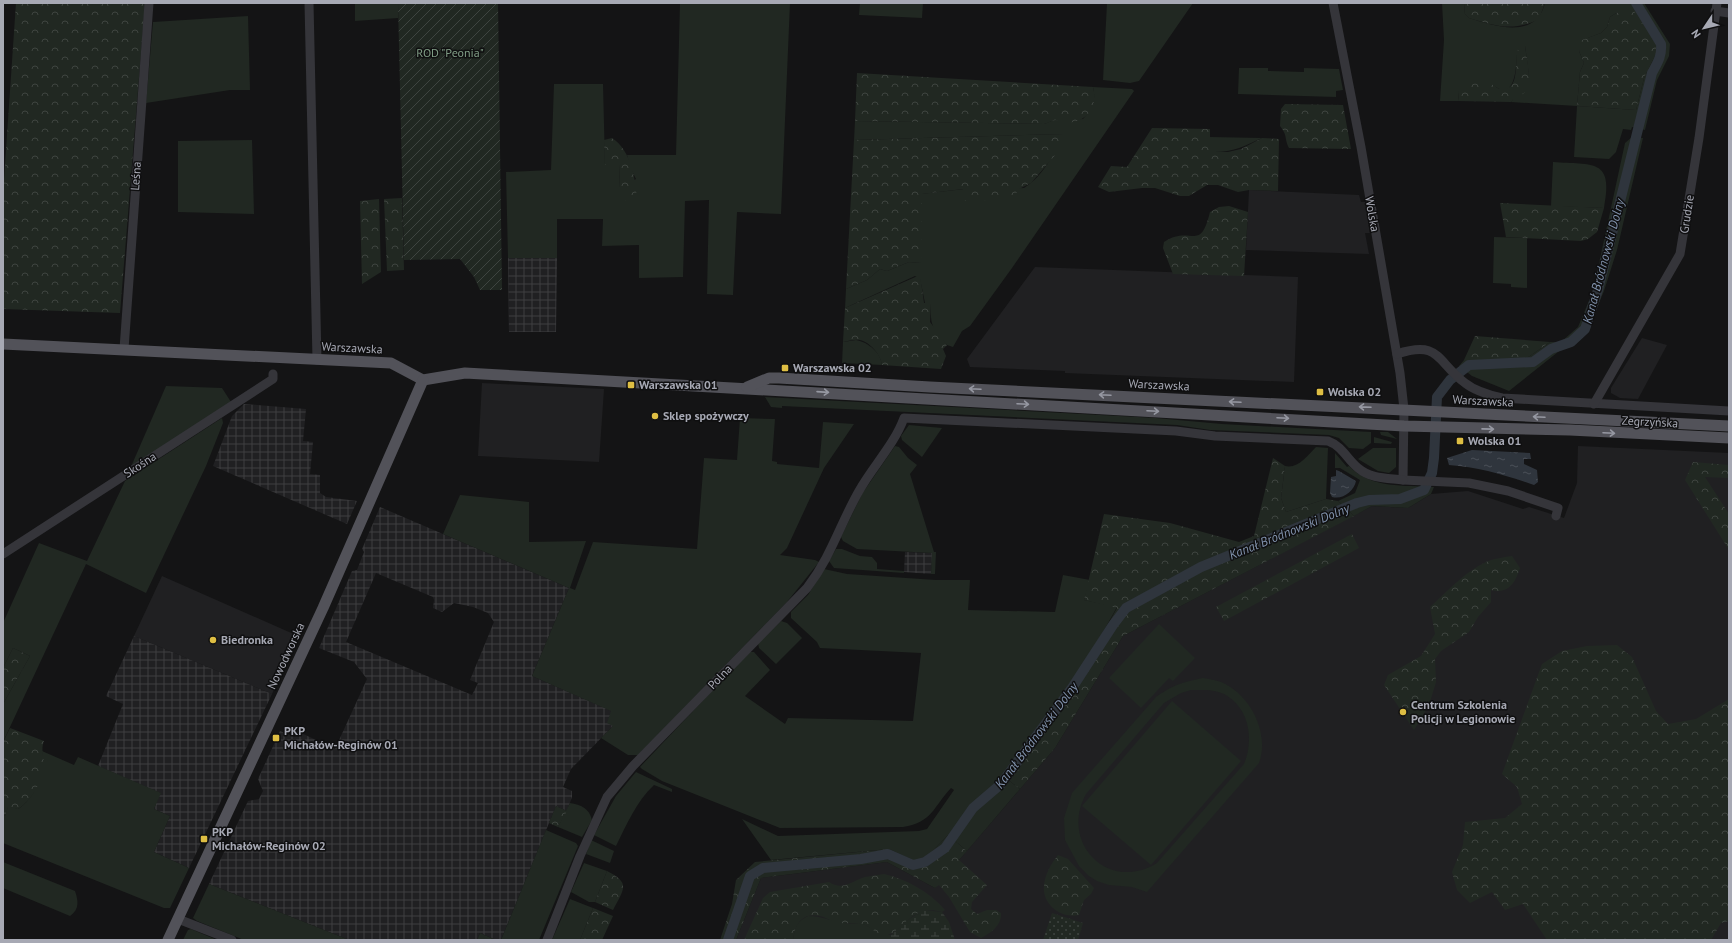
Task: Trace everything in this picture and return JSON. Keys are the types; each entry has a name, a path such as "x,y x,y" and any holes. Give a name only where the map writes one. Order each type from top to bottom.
{"main road":[{"name":"Warszawska","path":"3,344 124,349 296,360 392,363 423,380 465,373 1404,426 1570,430"},
{"name":"Warszawska","path":"742,388 769,378 779,378 1578,419"},
{"name":"Nowodworska","path":"168,940 320,614 423,380"},
{"name":"Zegrzyńska","path":"1578,419 1729,426"},
{"name":"Zegrzyńska","path":"1570,430 1729,438"}],"street":[{"name":"Leśna","path":"124,349 149,3"},
{"path":"309,3 318,360"},
{"name":"Wolska","path":"1333,3 1397,354 1404,409 1402,480"},
{"path":"1716,7 1729,13"},
{"name":"Grudzie","path":"1594,404 1680,254 1699,138 1716,7"},
{"name":"Warszawska","path":"1397,354 1416,349 1426,349 1437,355 1449,369 1464,382 1489,395 1502,398 1594,404"},
{"name":"Skośna","path":"3,554 273,379 273,374"},
{"name":"Zegrzyńska","path":"1594,404 1729,411"},
{"name":"Polna","path":"547,940 580,856 607,797 633,766 807,588 829,555 854,500 899,431 904,418 1176,431 1214,436 1328,441 1340,448 1357,468 1368,475 1376,478 1402,480"},
{"path":"1402,480 1469,483 1508,491 1557,512"},
{"path":"178,919 232,940"}],"shaded area":[{"path":"1249,190 1359,195 1361,202 1365,202 1370,233 1365,233 1369,254 1246,250"},
{"path":"508,258 557,258 556,332 509,332"},
{"path":"1035,267 1298,277 1294,382 1065,373 1065,371 970,367 967,359"},
{"path":"1642,338 1667,345 1638,399 1620,398 1611,393 1611,388"},
{"path":"482,383 604,389 599,462 478,456"},
{"path":"244,404 306,409 303,441 313,442 310,474 320,475 320,493 326,497 357,501 347,524 213,466 232,416"},
{"name":"Centrum Szkolenia Policji w Legionowie","path":"1578,446 1729,453 1729,940 736,940 761,878 887,862 935,888 1055,748 1123,636 1372,506 1408,508 1431,494 1468,491 1523,509 1529,507 1564,518 1577,483"},
{"path":"380,507 569,588 532,676 612,711 613,726 571,769 563,787 572,791 572,797 567,811 556,806 501,940 496,940 480,933 477,940 349,940 209,884 248,801 259,799 263,791 258,779 280,731 295,737 297,731 335,749 367,679 354,662 319,648 352,571 357,570 364,552 362,549","holes":["376,573 433,597 433,608 442,612 454,603 473,607 488,613 494,622 470,680 478,683 472,695 346,642"]},
{"path":"905,552 932,553 931,574 904,572"},
{"path":"162,576 298,636 272,694 134,636"},
{"path":"134,636 272,694 189,868 154,852 170,816 154,809 160,793 98,766 123,704 106,696"}],"green space":[{"path":"16,3 145,3 120,313 3,309 3,194"},
{"path":"355,3 398,3 398,18 355,21"},
{"name":"ROD \"Peonia\"","path":"398,3 498,3 502,290 480,290 474,277 460,259 404,260"},
{"path":"680,3 790,3 781,214 737,212 733,295 707,294 709,200 685,201 683,277 639,278 639,245 602,246 603,219 557,219 557,258 508,258 506,172 551,170 554,84 603,84 605,164 619,164 620,188 636,179 627,155 676,155"},
{"path":"860,3 923,3 922,18 859,15"},
{"path":"1107,3 1193,3 1139,81 1130,83 1103,80"},
{"path":"1442,3 1464,3 1465,14 1469,18 1502,27 1513,27 1524,26 1533,22 1540,15 1545,3 1644,3 1670,44 1669,56 1657,80 1645,130 1632,127 1631,130 1623,129 1616,152 1609,159 1574,157 1577,106 1511,102 1515,96 1521,94 1529,75 1525,46 1517,55 1513,82 1506,90 1500,89 1493,85 1458,92 1459,101 1440,101 1444,40","holes":["1618,12 1656,54 1644,78 1636,110 1577,106 1580,72 1584,63 1579,51 1588,38 1601,33 1607,27 1610,17"]},
{"path":"1464,3 1545,3 1539,19 1513,27 1496,25 1469,18 1465,14"},
{"path":"1632,8 1650,34 1656,47 1656,54 1644,78 1636,110 1577,106 1580,72 1584,63 1579,51 1582,40 1601,33 1607,27 1610,17 1618,12"},
{"path":"248,16 250,90 230,90 146,103 153,22"},
{"path":"1520,45 1525,46 1528,69 1529,82 1524,93 1514,98 1511,102 1459,101 1458,92 1465,84 1487,83 1498,89 1508,88 1512,85 1515,79 1518,50"},
{"path":"1239,68 1268,68 1268,71 1304,72 1304,68 1339,69 1343,90 1336,91 1336,97 1238,94"},
{"path":"857,73 1093,87 1094,100 1093,106 1086,116 1075,122 1066,123 1056,120 1044,124 855,121"},
{"path":"1093,87 1132,89 1134,91 1012,268 970,326 962,331 953,347 947,345 935,330 931,317 931,303 925,303 920,279 915,276 845,308 846,289 867,280 880,269 887,271 909,262 921,263 921,194 964,189 1024,188 1043,170 1064,134 854,140 855,121 1044,124 1054,120 1083,119 1093,104"},
{"path":"1285,104 1343,105 1351,149 1289,148 1284,132 1280,126 1281,109"},
{"path":"1152,128 1210,129 1210,152 1228,152 1241,149 1262,138 1279,139 1278,191 1249,190 1238,192 1218,185 1207,185 1189,196 1180,196 1155,188 1109,192 1098,187 1111,166 1127,167"},
{"path":"1064,134 1070,138 1031,183 1019,189 1012,199 965,201 963,189 922,194 921,263 909,262 887,271 880,269 867,280 846,289 854,140"},
{"path":"1210,137 1262,138 1243,147 1225,152 1210,152"},
{"path":"1632,137 1643,138 1617,250 1604,291 1587,332 1580,340 1566,349 1563,348 1509,391 1472,376 1459,366 1464,360 1524,360 1550,342 1561,342 1578,327 1593,291 1625,143"},
{"path":"612,138 624,150 628,158 634,175 637,201 626,201 620,188 619,164 605,165 604,140"},
{"path":"252,140 254,214 178,212 178,141"},
{"path":"1553,162 1589,165 1597,167 1603,172 1606,180 1604,208 1551,206"},
{"path":"402,198 404,270 387,271 384,199"},
{"path":"379,199 381,272 362,284 360,201"},
{"path":"1500,203 1604,208 1597,232 1588,239 1581,241 1506,237"},
{"path":"1229,206 1248,212 1244,276 1173,274 1163,248 1164,242 1173,237 1198,235 1202,232 1206,225 1210,212 1219,207"},
{"path":"1494,237 1527,238 1527,288 1511,287 1511,284 1493,283"},
{"path":"920,275 924,303 931,303 930,322 947,345 943,349 946,356 941,369 882,365 880,357 868,343 858,340 843,342 845,308"},
{"path":"1475,336 1550,342 1524,360 1464,360"},
{"path":"856,340 865,343 873,349 879,356 882,365 842,363 843,342"},
{"path":"166,386 222,388 231,402 130,469"},
{"path":"765,397 1156,418 1222,424 1371,432 1371,443 1363,449 1349,448 1339,438 1329,435 1210,430 1177,425 782,406 782,408 771,407"},
{"path":"222,418 223,423 206,466 146,593 86,564 3,742 3,704 30,656 13,648 3,668 3,623 39,543 87,561 125,481"},
{"path":"740,418 775,419 772,461 777,462 777,464 819,468 823,422 854,424 824,468 787,548 780,555 815,560 819,562 787,602 638,755 628,755 601,738 613,726 607,723 611,711 532,676 569,588 443,534 460,495 529,502 529,542 586,541 570,588 575,590 593,542 697,549 704,458 737,460"},
{"path":"909,425 942,428 922,457 902,440 901,436"},
{"path":"1380,432 1388,432 1397,439 1381,435"},
{"path":"1374,437 1392,442 1391,444 1374,443"},
{"path":"895,446 899,447 908,458 917,465 910,474 934,552 936,552 935,574 931,574 932,553 857,549 843,541 841,537 862,494"},
{"path":"1316,447 1328,448 1326,499 1286,512 1281,498 1285,466 1294,466 1298,464"},
{"path":"1373,448 1396,448 1396,467 1389,473 1378,471 1358,459"},
{"path":"1335,453 1347,467 1349,466 1367,479 1400,486 1434,487 1431,494 1408,508 1372,506 1354,516 1338,501 1355,493 1360,480 1340,468 1335,468"},
{"path":"1273,458 1285,466 1281,498 1286,512 1326,499 1338,501 1354,516 1123,636 1055,748 1020,789 1002,775 1077,673 1105,630 1117,608 1084,600 1104,514 1170,523 1239,542 1254,536"},
{"path":"1693,462 1729,465 1729,478 1705,477 1729,514 1729,550 1685,480"},
{"path":"1352,534 1359,548 1224,621 1216,607"},
{"path":"836,549 842,549 860,556 872,557 877,563 877,569 904,571 904,573 834,568 829,561"},
{"path":"1512,556 1520,568 1516,579 1506,589 1497,591 1491,590 1491,602 1478,617 1469,632 1441,651 1435,659 1436,682 1429,705 1414,730 1384,685 1388,675 1421,656 1435,634 1430,607 1458,581 1482,564 1491,560"},
{"path":"824,569 847,574 936,580 970,580 968,610 1055,612 1063,575 1090,580 1084,600 1117,607 1105,629 1077,672 1048,714 1002,775 1020,789 967,851 948,835 927,857 917,862 889,849 771,860 742,819 778,836 919,831 927,829 954,790 951,788 932,813 913,825 903,827 780,828 662,781 640,767 749,652 754,652 770,670 745,696 785,724 788,718 913,721 921,653 820,648 817,642 791,618 791,612 808,595"},
{"path":"781,621 787,623 802,638 776,664 759,648 758,643"},
{"path":"1159,624 1195,658 1173,681 1169,678 1141,708 1109,678"},
{"path":"1617,645 1632,657 1656,711 1668,724 1696,719 1729,699 1729,921 1721,923 1711,940 1547,940 1523,904 1505,910 1492,892 1470,903 1457,890 1452,872 1463,845 1465,822 1505,818 1522,804 1517,787 1502,774 1542,664 1562,651 1587,646"},
{"path":"13,648 30,656 3,704 3,668"},
{"path":"1203,678 1221,682 1241,696 1249,705 1255,716 1262,739 1262,751 1259,763 1147,892 1132,887 1109,885 1097,881 1089,876 1079,866 1065,840 1064,818 1072,793 1156,697 1173,687","holes":["1191,690 1220,692 1233,700 1240,707 1248,725 1249,735 1249,745 1244,764 1157,863 1139,871 1122,872 1106,867 1093,858 1084,845 1079,830 1079,812 1086,794 1164,703 1181,693"]},
{"path":"1172,701 1241,761 1151,865 1082,806"},
{"path":"10,728 44,741 42,749 44,763 42,776 32,795 18,809 8,807 5,816 3,815 3,742"},
{"path":"42,751 74,765 78,757 161,793 154,809 170,816 154,852 189,868 170,908 164,908 3,843 3,815 5,816 8,806 18,809 21,807 36,789 41,774"},
{"path":"636,772 672,789 672,792 654,785 637,806 616,846 594,835 616,796"},
{"path":"570,803 584,808 591,816 592,820 582,837 558,827"},
{"path":"556,806 567,811 558,827 549,823"},
{"path":"546,830 576,843 578,846 539,940 501,940"},
{"path":"948,835 967,851 959,860 987,885 972,902 971,909 977,914 987,910 996,910 1001,913 998,925 981,938 970,932 949,897 939,885 935,888 887,862 761,878 736,940 720,940 732,904 736,880 755,862 889,849 917,862 927,857"},
{"path":"591,840 614,851 610,863 586,854"},
{"path":"1058,855 1068,859 1094,888 1091,894 1084,900 1079,915 1073,916 1060,913 1050,905 1046,899 1044,886 1047,873"},
{"path":"3,862 75,891 77,907 73,913 70,916 3,888"},
{"path":"584,863 607,871 595,902 589,902 571,892"},
{"path":"607,871 620,879 623,887 620,897 613,910 595,902"},
{"path":"884,874 901,879 917,887 932,897 945,910 942,912 931,910 921,912 895,931 883,935 868,926 859,923 838,923 822,916 814,915 800,920 793,940 744,940 763,898 770,892 829,882 838,886 865,877"},
{"path":"209,884 349,940 244,940 193,918"},
{"path":"570,899 593,908 580,940 552,940"},
{"path":"593,908 613,916 602,940 580,940"},
{"path":"923,910 942,912 949,922 955,940 891,940 891,935 908,920"},
{"path":"1052,913 1083,923 1078,940 1043,940"},
{"path":"808,916 846,924 863,924 880,933 891,935 891,940 793,940 794,932 797,926"},
{"path":"191,929 217,940 183,940 188,930"},
{"path":"480,933 496,940 477,940"}],"water":[{"path":"1472,450 1530,453 1531,459 1524,459 1524,464 1537,470 1538,482 1534,485 1492,472 1449,465 1447,458"},
{"path":"1336,470 1356,481 1353,488 1347,494 1336,498 1332,497 1330,493 1331,477 1336,476"}],"waterway":[{"name":"Kanał Bródnowski Dolny","path":"728,940 750,876 763,868 861,859 888,854 913,865 925,862 945,848 973,808 1001,784 1072,688 1113,625 1126,608 1201,567 1357,503 1369,500 1400,499 1424,490 1432,473 1437,397 1450,380 1469,365 1533,362 1551,349 1571,342 1585,329 1598,290 1652,73 1661,52 1661,44 1636,3"}],"place":[{"name":"Warszawska 02","path":"785,368"},
{"name":"Warszawska 01","path":"631,385"},
{"name":"Wolska 02","path":"1320,392"},
{"name":"Sklep spożywczy","path":"655,416"},
{"name":"Wolska 01","path":"1460,441"},
{"name":"Biedronka","path":"213,640"},
{"name":"Centrum Szkolenia Policji w Legionowie","path":"1403,712"},
{"name":"PKP Michałów-Reginów 01","path":"276,738"},
{"name":"PKP Michałów-Reginów 02","path":"204,839"}]}
